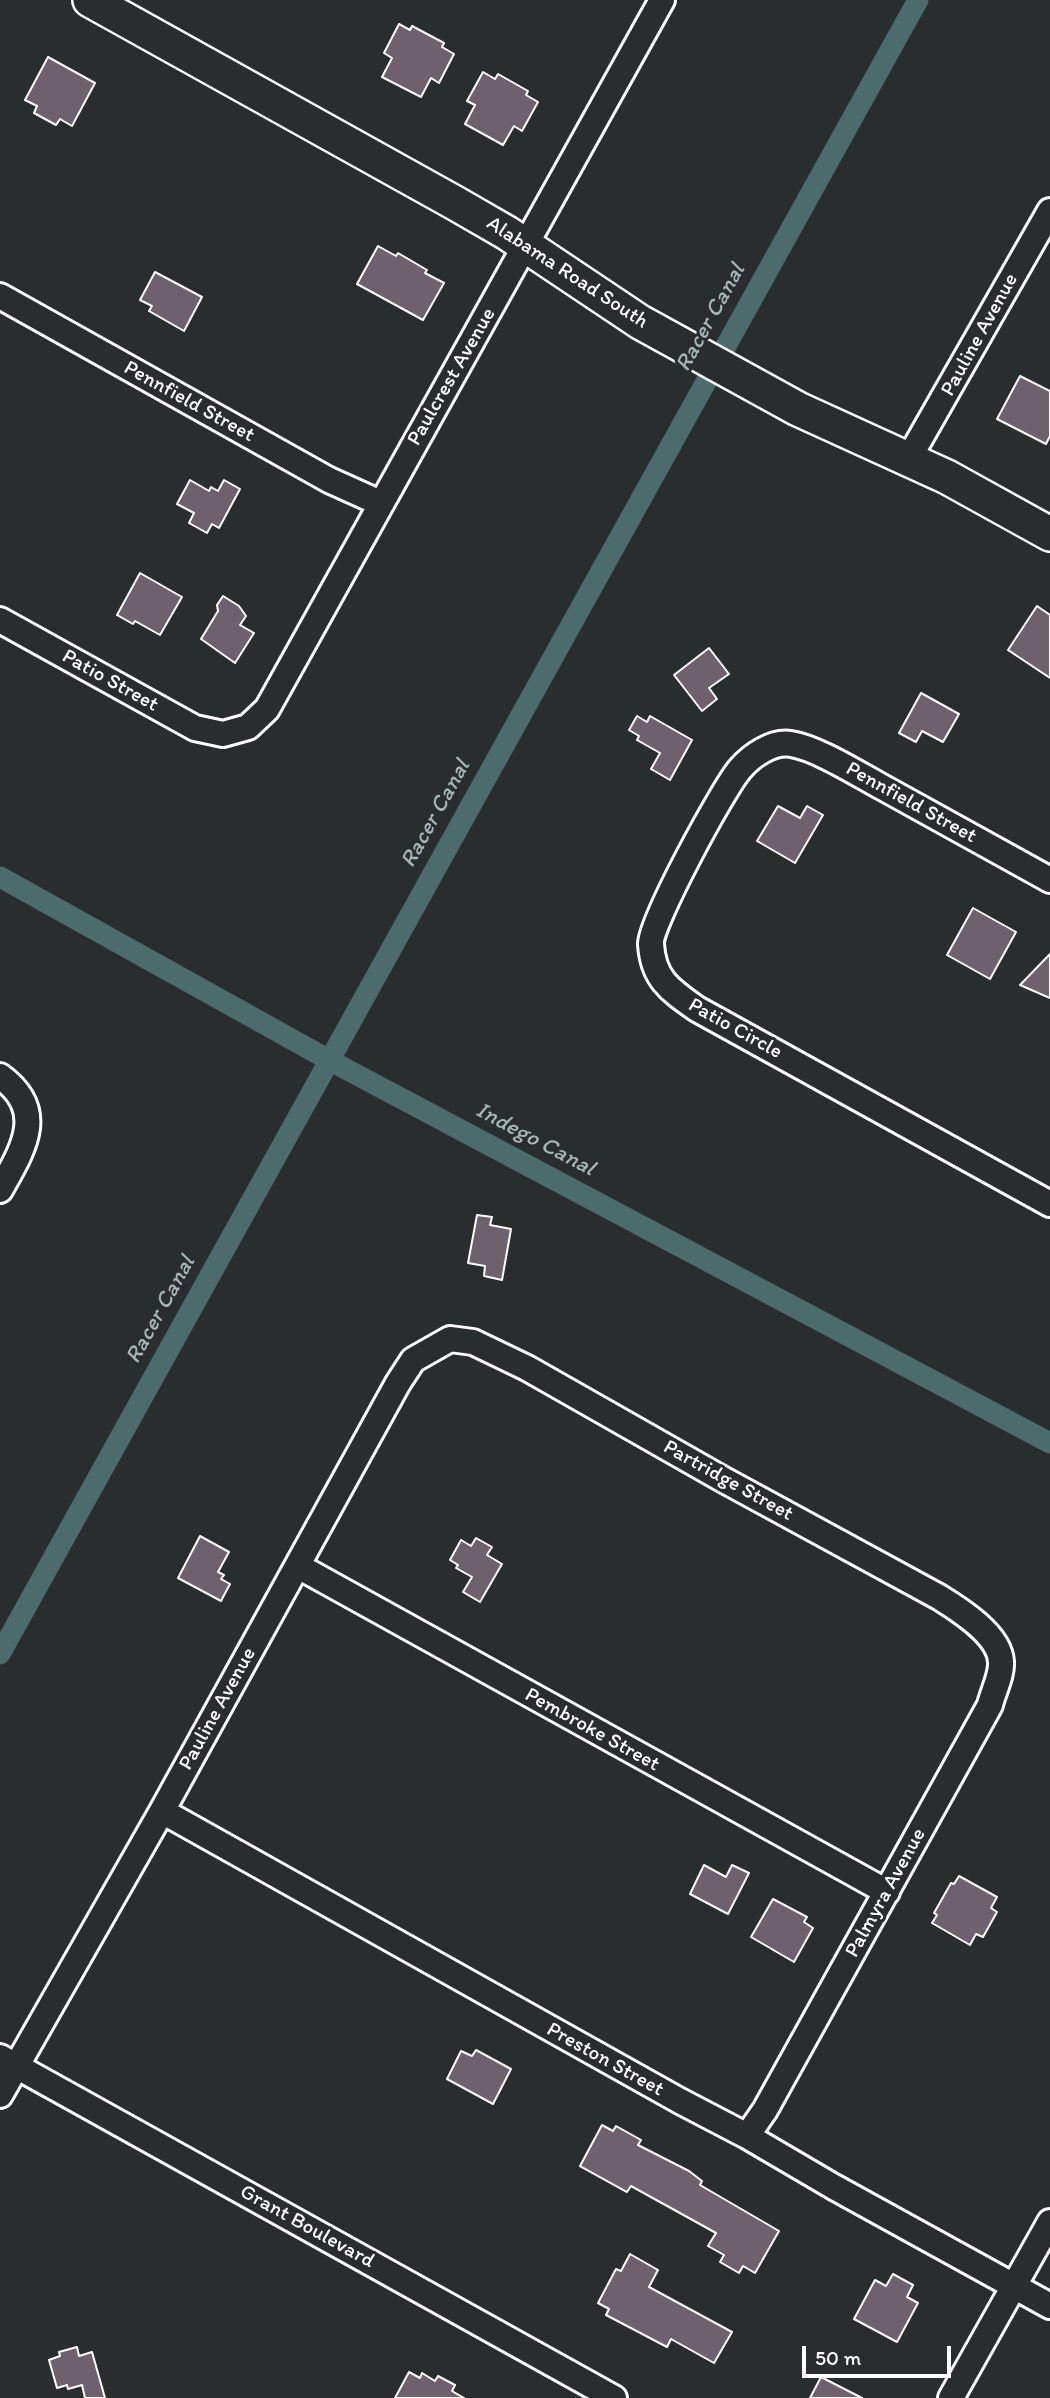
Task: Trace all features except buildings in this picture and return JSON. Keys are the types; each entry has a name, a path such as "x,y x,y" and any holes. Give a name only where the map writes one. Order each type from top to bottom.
{"street":[{"name":"Alabama Road South","path":"90,0 455,203 526,246 601,298 676,342 798,409 909,458 1050,534"},
{"name":"Paulcrest Avenue","path":"223,734 248,727 267,709 662,0"},
{"name":"Pauline Avenue","path":"909,458 1050,211"},
{"name":"Pennfield Street","path":"0,296 329,480 380,503"},
{"name":"Patio Street","path":"0,620 195,727 223,734"},
{"name":"Pennfield Street","path":"767,747 790,744 833,760 1050,880"},
{"name":"Patio Circle","path":"767,747 740,769 726,790 657,919 650,941 656,972 672,992 719,1022 1050,1204"},
{"path":"0,1076 12,1085 26,1108 27,1135 1,1189"},
{"name":"Pauline Avenue","path":"0,2095 9,2062 162,1811 413,1360 450,1339"},
{"name":"Partridge Street","path":"450,1339 473,1342 527,1368 724,1480 939,1597 961,1610 995,1642"},
{"name":"Pembroke Street","path":"298,1566 887,1892"},
{"name":"Palmyra Avenue","path":"747,2136 765,2110 990,1705 1001,1663 995,1642"},
{"name":"Preston Street","path":"162,1811 1050,2306"},
{"name":"Grant Boulevard","path":"9,2062 607,2397"},
{"path":"951,2398 1050,2222"}],"waterway":[{"name":"Racer Canal","path":"0,1654 918,0"},
{"name":"Indego Canal","path":"0,877 329,1060 1050,1443"}]}
